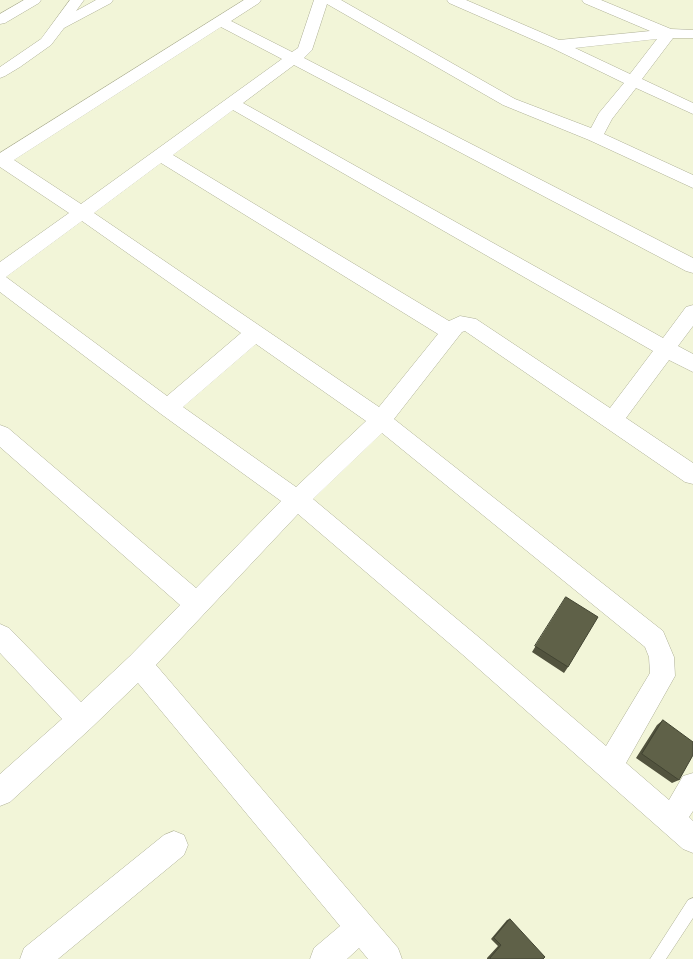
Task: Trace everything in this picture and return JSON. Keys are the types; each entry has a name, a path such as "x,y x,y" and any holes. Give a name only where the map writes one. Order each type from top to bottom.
{"street":[{"path":"0,20 34,0"},
{"path":"0,73 46,42 77,0"},
{"path":"58,26 106,0"},
{"path":"254,0 0,160 82,213 381,420 654,639 661,650 664,664 662,676 609,766"},
{"path":"0,272 233,104 305,50 321,0"},
{"path":"331,0 509,102 595,136 693,182"},
{"path":"454,0 557,45 693,108"},
{"path":"589,0 669,33"},
{"path":"220,21 693,266"},
{"path":"595,136 605,117 669,33"},
{"path":"557,45 669,33 693,34"},
{"path":"0,57 15,64"},
{"path":"233,104 693,364"},
{"path":"161,155 451,332"},
{"path":"0,282 168,408 297,500 472,648 693,839"},
{"path":"612,421 693,312"},
{"path":"0,792 81,720 139,665 297,500 381,420 451,332 460,323 469,324 693,475"},
{"path":"168,408 255,333"},
{"path":"0,434 197,604"},
{"path":"0,636 81,720"},
{"path":"139,665 386,959"},
{"path":"672,820 693,786"},
{"path":"35,959 174,845"},
{"path":"325,959 360,927"}],"lane":[{"path":"657,959 693,905"}],"building":[{"path":"566,597 598,617 568,667 535,646"},
{"path":"663,720 693,742 693,755 679,780 642,754"},
{"path":"510,919 545,957 543,959 490,958 501,945 494,938"}]}
